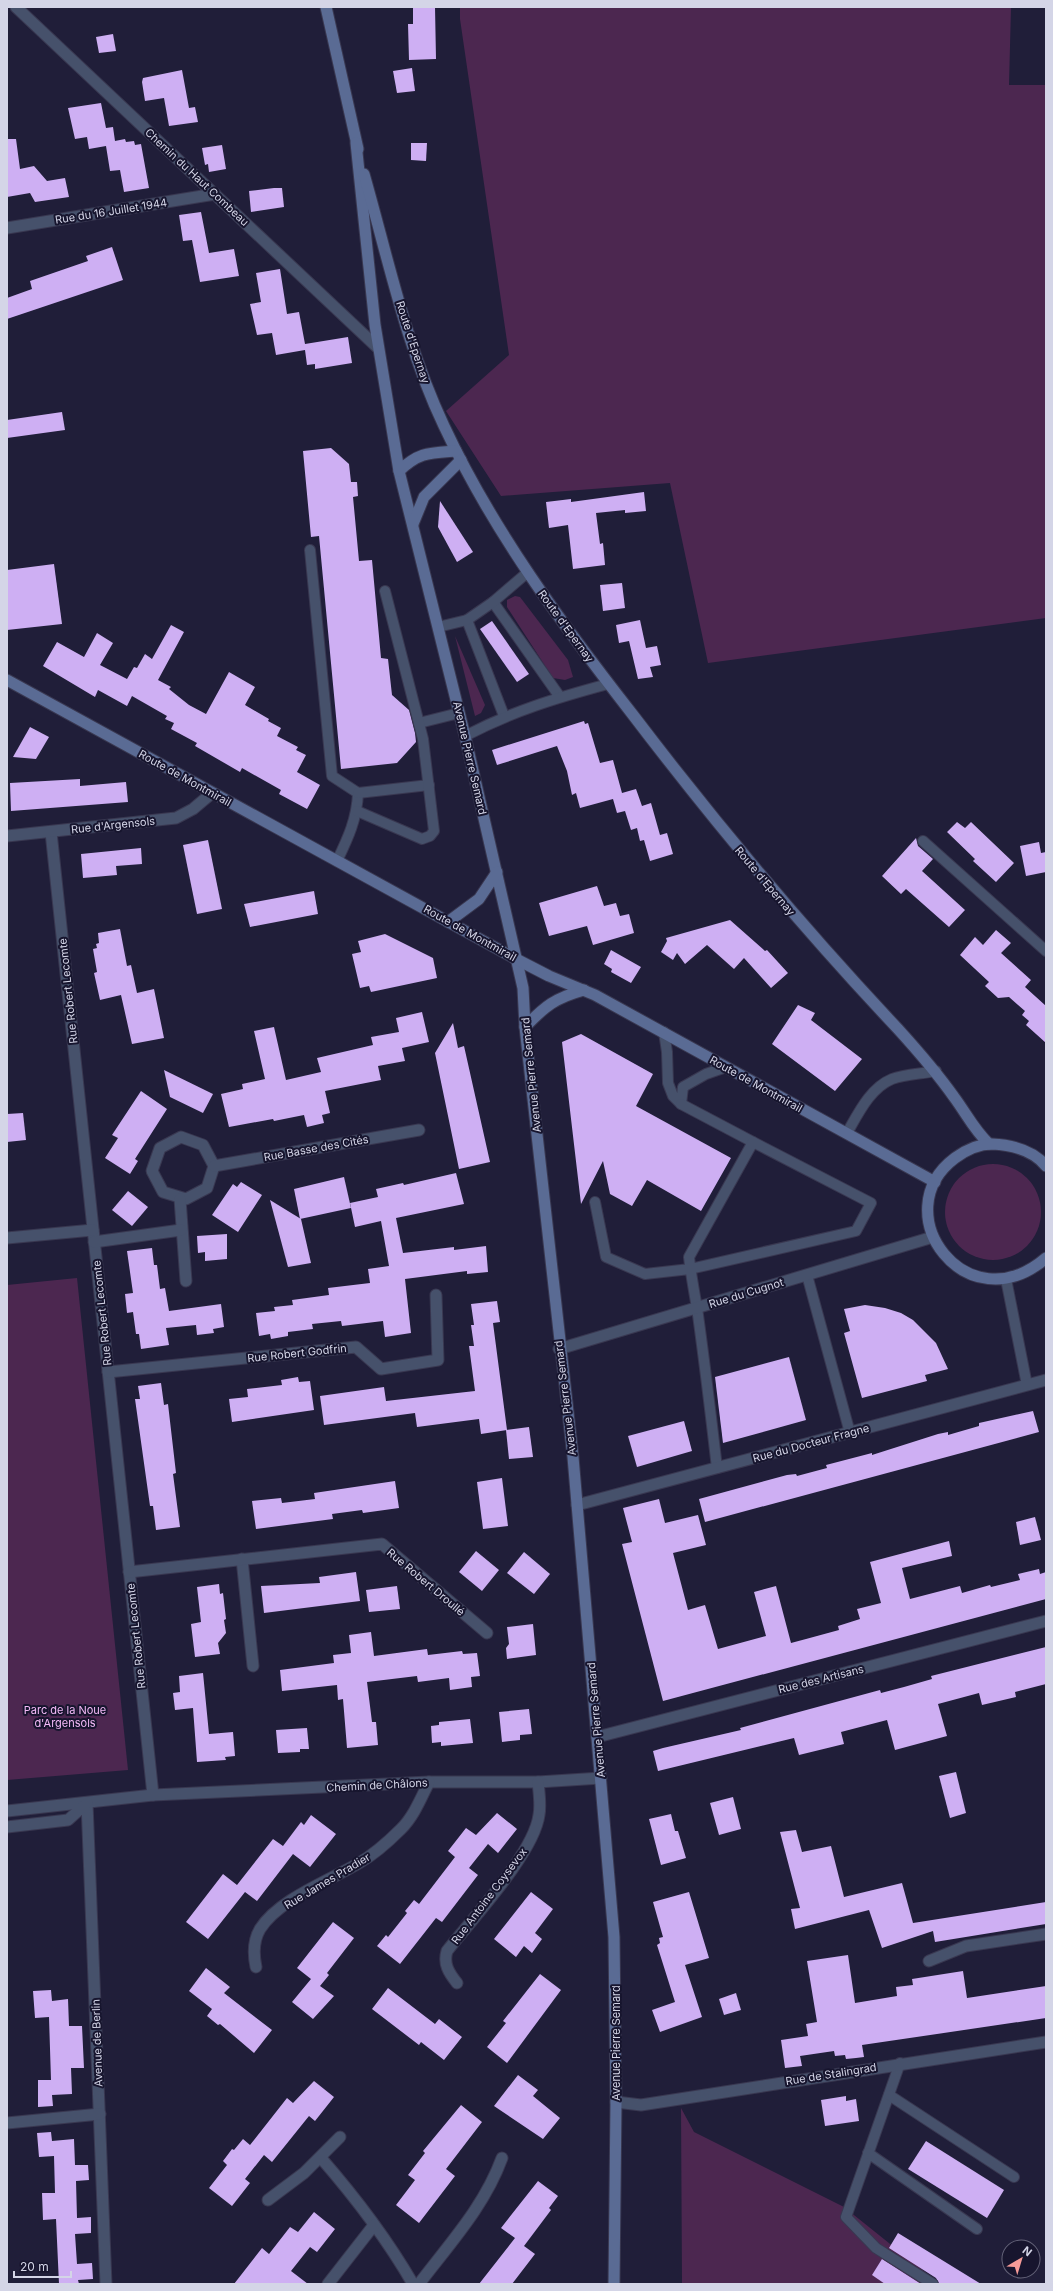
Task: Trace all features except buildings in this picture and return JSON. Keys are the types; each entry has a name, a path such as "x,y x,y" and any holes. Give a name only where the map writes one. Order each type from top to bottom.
{"main road":[{"name":"Route d'Epernay","path":"326,7 356,143 417,360 458,456 497,524 528,572 608,684 674,769 780,899 936,1071 958,1102 975,1130 989,1144"},
{"name":"Avenue Pierre Semard","path":"356,143 378,348 399,471 465,736 523,988 525,1027 577,1505 614,1937 616,2102 614,2284"},
{"path":"399,471 410,461 423,454 458,456"},
{"path":"413,524 424,497 458,456"},
{"name":"Route de Montmirail","path":"7,680 516,959 549,976 584,990 664,1032 935,1182"},
{"path":"448,922 479,899 497,872"},
{"path":"525,1027 542,1009 554,1000 584,990"},
{"path":"1046,1166 1026,1151 1006,1144 989,1144 962,1153 949,1162 935,1182 929,1200 928,1218 933,1237 944,1256 962,1271 983,1278 1006,1279 1020,1276 1033,1269 1046,1258"},
{"path":"1033,1269 1046,1271"}],"street":[{"name":"Chemin du Haut Combeau","path":"16,7 378,348"},
{"name":"Rue du 16 Juillet 1944","path":"7,228 215,194"},
{"name":"Rue d'Argensols","path":"7,836 176,818 193,809 212,793"},
{"name":"Rue Robert Lecomte","path":"51,832 128,1572 153,1795"},
{"name":"Rue Basse des Cités","path":"214,1166 419,1130"},
{"path":"181,1138 203,1145 214,1166 207,1188 186,1199 180,1199 164,1192 152,1171 160,1148 181,1138"},
{"path":"180,1199 186,1281"},
{"path":"7,1238 93,1236 182,1230"},
{"name":"Rue du Cugnot","path":"559,1349 933,1237"},
{"name":"Rue Robert Godfrin","path":"108,1372 356,1347 381,1369 438,1360 436,1295"},
{"name":"Rue du Docteur Fragne","path":"577,1505 1046,1380"},
{"name":"Rue Robert Droullé","path":"128,1572 382,1544 487,1633"},
{"path":"242,1559 254,1666"},
{"name":"Rue des Artisans","path":"597,1737 1046,1621"},
{"name":"Chemin de Châlons","path":"7,1811 153,1795 429,1782 538,1782 601,1778"},
{"name":"Rue James Pradier","path":"256,1967 253,1953 255,1939 261,1928 272,1916 285,1905 360,1862 402,1829 416,1808 429,1782"},
{"name":"Rue Antoine Coysevox","path":"457,1983 449,1972 444,1960 447,1951 525,1851 534,1832 539,1815 538,1782"},
{"path":"7,1827 68,1820 87,1802"},
{"name":"Avenue de Berlin","path":"87,1802 106,2284"},
{"path":"929,1961 966,1946 1046,1934"},
{"name":"Rue de Stalingrad","path":"616,2102 641,2105 900,2063 1046,2042"},
{"path":"7,2123 100,2114"},
{"path":"268,2200 321,2158 340,2137"},
{"path":"321,2158 344,2185 397,2255 413,2284"},
{"path":"419,2284 482,2201 493,2181 502,2158"},
{"path":"328,2284 374,2225"}],"lane":[{"path":"310,550 332,776 358,793 428,786"},
{"path":"438,627 467,620 493,602 528,572"},
{"path":"357,811 422,839 430,836 434,831 419,723 385,591"},
{"path":"493,602 560,696"},
{"path":"467,620 504,716"},
{"path":"465,736 504,716 560,696 608,684"},
{"path":"419,723 459,713"},
{"path":"337,861 350,834 357,811 358,793"},
{"path":"923,841 1046,951"},
{"path":"595,1202 606,1257 645,1274 690,1269 856,1231 870,1203 681,1104 673,1096 668,1083 667,1052 664,1032"},
{"path":"681,1104 683,1087 692,1080 726,1067"},
{"path":"847,1133 862,1107 880,1086 893,1078 936,1071"},
{"path":"717,1468 697,1308 689,1257 753,1142"},
{"path":"807,1275 850,1433"},
{"path":"1006,1279 1027,1385"},
{"path":"900,2063 846,2216 876,2248 933,2284"},
{"path":"889,2095 1014,2177"},
{"path":"868,2153 977,2230"}],"green space":[{"path":"460,7 1011,7 1009,85 1046,85 1046,618 708,663 670,483 501,496 446,411 509,355 460,19"},
{"path":"515,596 520,597 568,660 573,677 565,680 553,678 507,607 507,600"},
{"path":"455,636 485,705 481,713 475,716"},
{"path":"984,1164 1002,1164 1012,1167 1020,1172 1033,1185 1038,1193 1041,1203 1041,1221 1038,1231 1027,1246 1020,1252 1012,1257 1002,1260 984,1260 974,1257 966,1252 953,1239 948,1231 945,1221 945,1203 948,1193 953,1185 966,1172 974,1167"},
{"name":"Parc de la Noue d'Argensols","path":"77,1278 128,1770 7,1780 7,1285"},
{"path":"681,2108 694,2132 844,2207 940,2284 682,2284"}]}
